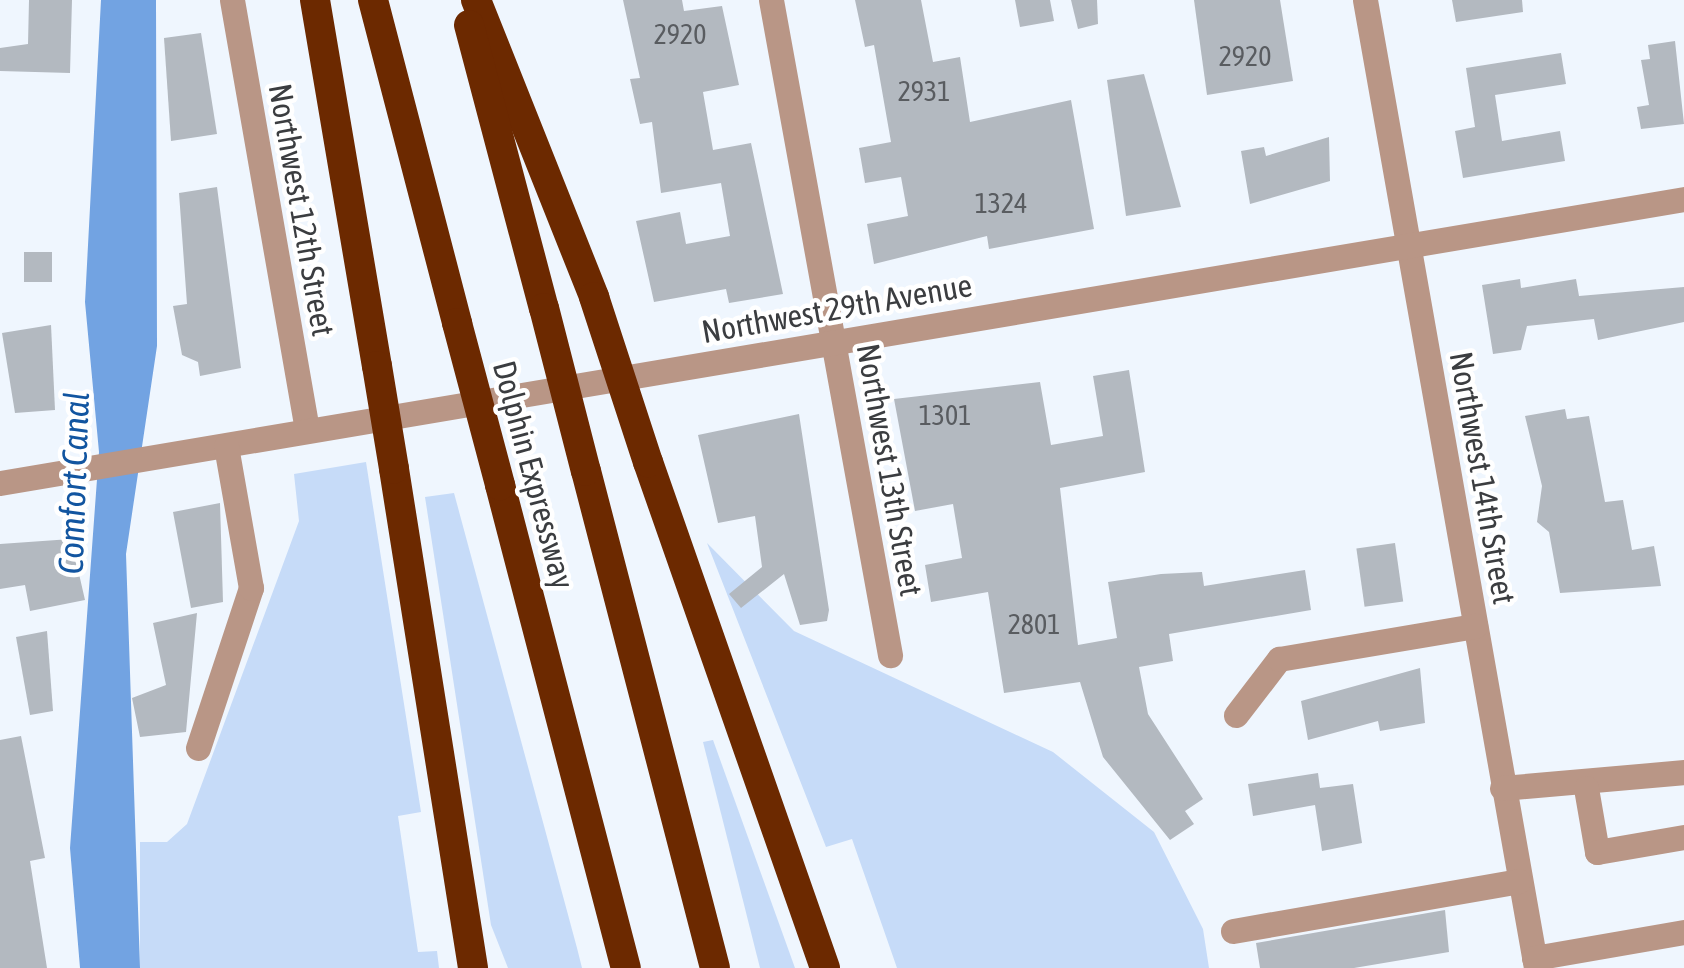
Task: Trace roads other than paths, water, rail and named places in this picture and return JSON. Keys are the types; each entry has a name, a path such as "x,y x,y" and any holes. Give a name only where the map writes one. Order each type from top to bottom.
{"highway":[{"path":"315,0 473,968"},
{"name":"Dolphin Expressway","path":"372,0 626,968"},
{"name":"Dolphin Expressway","path":"462,0 715,968"},
{"path":"476,0 594,298 826,968"}],"street":[{"name":"Northwest 12th Street","path":"232,0 307,431"},
{"name":"Northwest 13th Street","path":"771,0 890,656"},
{"name":"Northwest 14th Street","path":"1365,0 1535,963"},
{"name":"Northwest 29th Avenue","path":"0,483 1684,199"},
{"path":"198,748 251,588 226,446"},
{"path":"1236,715 1279,659 1475,626"},
{"path":"1502,788 1586,788 1684,772"},
{"path":"1586,788 1597,852 1684,837"},
{"path":"1234,931 1520,882"},
{"path":"1535,963 1684,932"}],"water":[{"path":"101,0 156,0 157,346 126,554 140,968 80,968 70,848 99,452 85,302"}],"water label":[{"name":"Comfort Canal","path":"73,483"}]}
